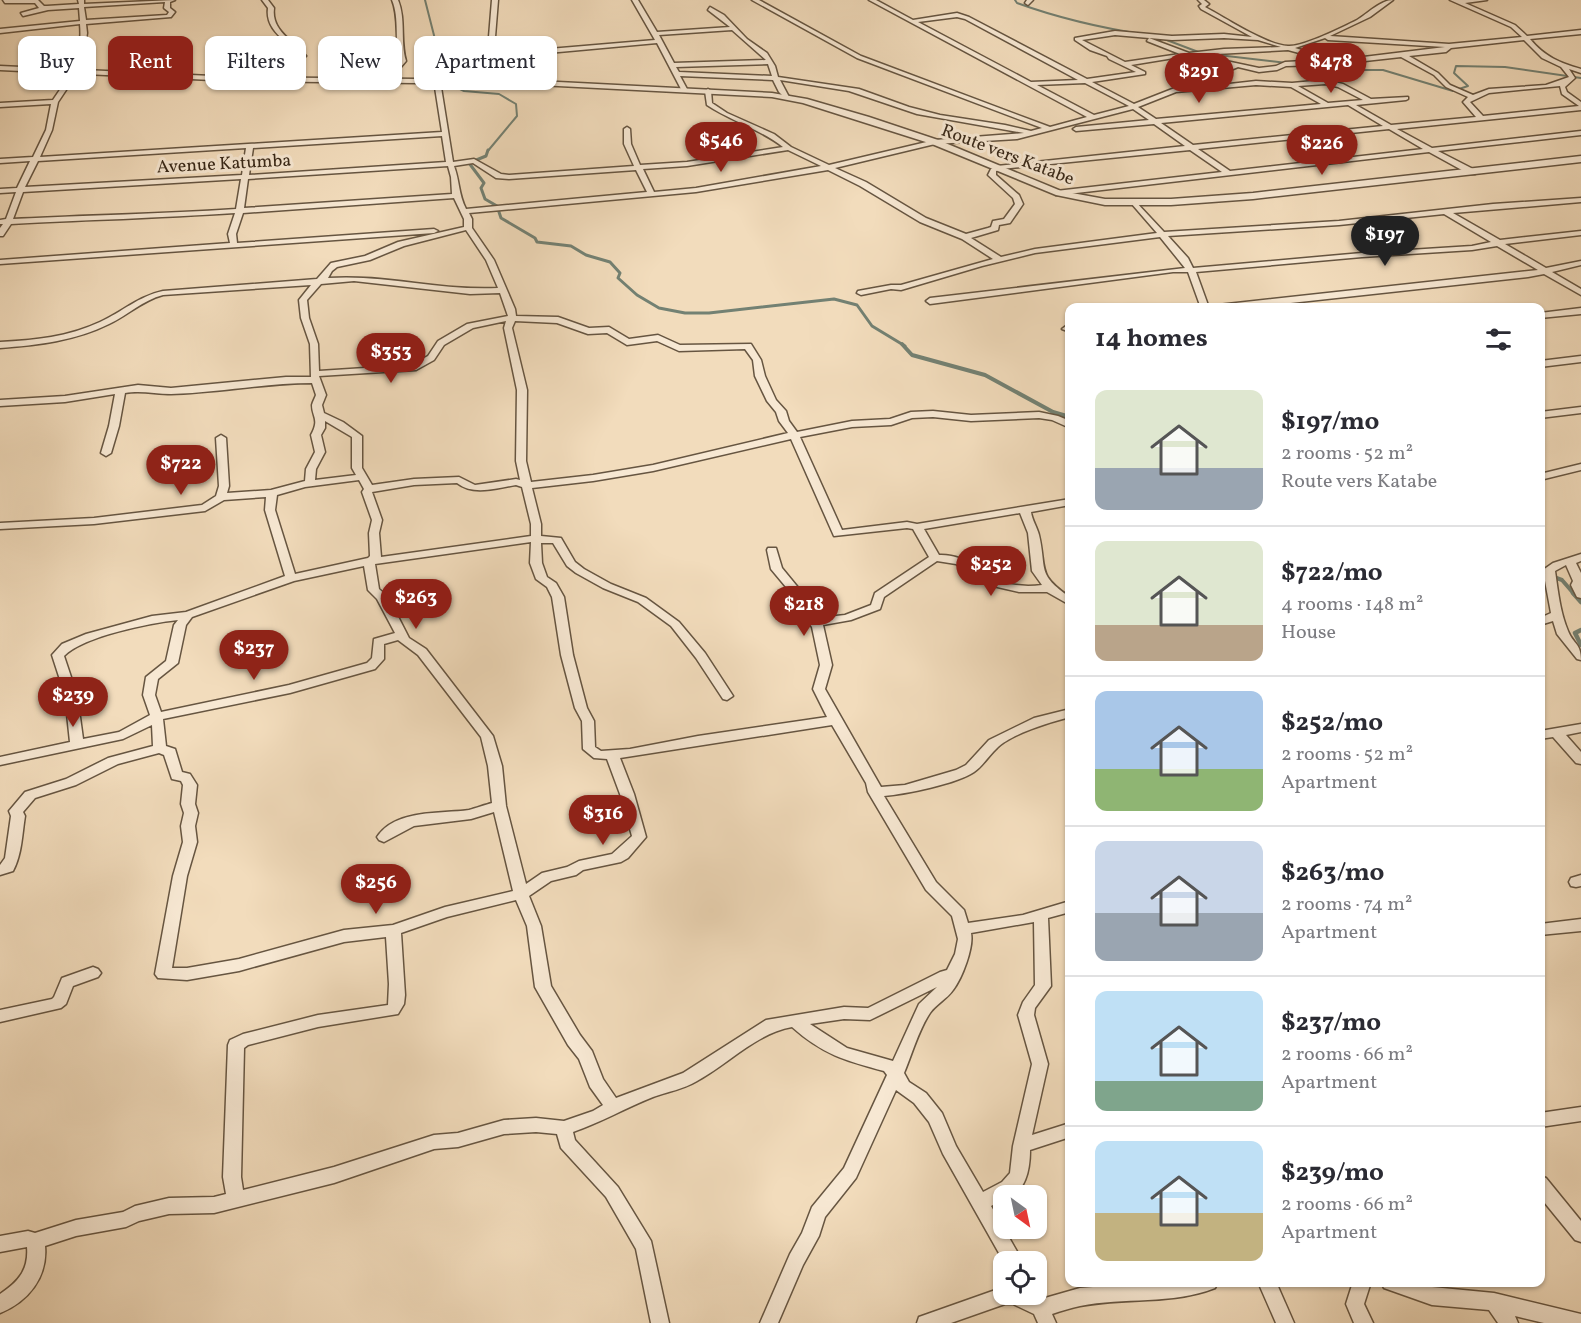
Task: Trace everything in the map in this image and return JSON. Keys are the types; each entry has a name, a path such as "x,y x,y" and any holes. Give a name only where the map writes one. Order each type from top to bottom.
{"street":[{"path":"7,0 12,2 36,1 42,8 48,8"},
{"path":"0,31 169,16 172,12 167,8 168,0"},
{"path":"23,14 82,3 172,0"},
{"path":"265,0 272,8 271,23 281,36"},
{"path":"395,0 400,14 398,36"},
{"path":"492,36 495,0"},
{"path":"648,0 636,0 684,89"},
{"path":"755,0 859,57 1051,130 1406,98"},
{"path":"872,0 1094,118"},
{"path":"1201,0 1206,4 1202,6 1203,8 1260,39"},
{"path":"1126,64 1211,51 1288,47 1363,20 1390,0"},
{"path":"1456,1 1484,0"},
{"path":"1456,1 1513,26 1542,56 1581,71"},
{"path":"82,3 84,36"},
{"path":"710,9 724,15 750,44 766,55 774,69 778,89 786,97"},
{"path":"915,21 957,15 964,17 1133,106 1228,173"},
{"path":"655,34 734,28"},
{"path":"1316,38 1348,38 1449,46 1581,32"},
{"path":"1030,84 1085,81 1143,73 1092,49 1077,39 1124,34 1172,38 1224,36 1260,39 1333,60 1357,60 1446,50 1449,46"},
{"path":"1124,34 1189,55 1236,66 1264,69 1277,68 1285,64 1323,63 1333,60"},
{"path":"557,50 659,41"},
{"path":"1400,54 1436,74 1448,86 1472,97"},
{"path":"672,65 770,62"},
{"path":"1563,65 1572,78 1562,87 1564,93 1581,106"},
{"path":"465,211 714,187 830,166 935,142 1032,134 1133,106 1236,66"},
{"name":"Route vers Katabe","path":"0,68 18,69"},
{"name":"Route vers Katabe","path":"96,74 205,78"},
{"path":"676,74 775,78 851,89 919,113 992,124 1032,134"},
{"path":"1172,91 1210,90 1256,83 1292,85 1330,81 1370,101"},
{"path":"1481,118 1466,102 1486,91 1528,89 1566,83"},
{"name":"Route vers Katabe","path":"557,84 684,89 786,97 866,119 935,142 1059,193 1086,200 1135,203 1253,196 1581,159"},
{"path":"1292,85 1325,104"},
{"path":"0,234 49,130 55,102 63,90"},
{"path":"442,90 450,163 455,177 456,196 465,211 465,228 483,248 511,309 512,316 509,318 507,328 522,390 521,462 528,485 538,570 542,579 556,590 558,597 567,655 581,708 588,721 589,749 599,755 612,755 834,720"},
{"path":"708,91 709,104 725,114 772,135 789,148 830,166 940,229 965,237 999,259"},
{"path":"0,105 55,102"},
{"path":"1347,103 1428,150 1472,172"},
{"path":"965,237 991,230 995,228 996,223 1007,221 1019,204 1016,197 992,175 993,170 999,167 1581,106"},
{"path":"991,139 988,133 992,124"},
{"path":"627,129 625,134 637,167 651,194"},
{"path":"1059,193 1581,133"},
{"path":"0,161 446,134"},
{"path":"234,245 232,234 240,210 250,146"},
{"name":"Avenue Katumba","path":"0,191 477,162 499,176 509,177 701,162 789,148"},
{"path":"4,222 135,215 160,216 456,196"},
{"path":"861,293 888,287 901,288 999,259 1061,247 1197,231 1327,224 1493,206 1581,200"},
{"path":"1569,201 1581,208"},
{"path":"1135,203 1185,260 1203,303"},
{"path":"1447,212 1581,293"},
{"path":"0,262 465,228"},
{"path":"310,483 311,469 321,450 316,435 320,428 317,405 321,395 315,377 314,344 305,318 303,300 326,277 327,270 334,266 367,258 401,244 465,228"},
{"path":"930,301 1107,277 1188,269 1241,267 1342,256 1472,248 1581,233"},
{"path":"1267,303 1472,282 1544,272 1581,263"},
{"path":"0,345 62,340 108,321 158,294 367,279 470,292 502,290"},
{"path":"1545,315 1581,311"},
{"path":"0,403 65,399 138,388 171,391 413,368 431,358 441,343 470,326 509,318 558,320 582,330 609,330 627,342 658,338 683,348 748,346 757,360 760,376 772,401 781,411 784,421 794,435 838,534 907,525 917,527 1065,503"},
{"path":"1545,363 1581,359"},
{"path":"106,453 120,392"},
{"path":"1545,414 1581,410"},
{"path":"369,489 414,482 459,480 466,486 475,488 516,482 528,485 653,468 794,435 933,414 971,418 1039,415 1065,423"},
{"path":"320,415 340,424 357,436 357,468 369,489 367,492 377,523 374,533 376,556 369,564 374,590 382,597 401,635 422,652 487,736 495,766 499,806 521,894 534,926 543,987 586,1056 596,1082 613,1107"},
{"path":"221,438 224,486 221,497"},
{"path":"1545,476 1581,467"},
{"path":"0,526 93,521 205,508 221,497 272,493 310,483 361,477"},
{"path":"272,493 270,510 291,578"},
{"path":"1025,510 1033,533 1038,571 1049,588 1065,599"},
{"path":"917,527 936,558"},
{"path":"77,743 71,695 58,655 72,644 141,622 188,615 291,578 371,561 536,539 557,540 571,564 580,571 607,586 642,600 666,615 701,656 727,696"},
{"path":"769,1323 788,1278 810,1236 818,1213 850,1173 924,1008 948,986 953,976 963,947 964,929 962,920 954,907 931,886 875,792 873,783 843,730 834,720 819,689 826,665 815,622 808,614 801,598 777,569 772,550"},
{"path":"815,622 847,618 876,607 879,595 936,558 955,558 990,580 1020,591 1049,588"},
{"path":"1581,595 1577,585 1580,581 1576,560 1559,563 1549,570 1546,585 1557,603 1557,615 1563,634 1581,656"},
{"path":"160,748 160,730 148,699 152,677 172,663 180,625 188,615"},
{"path":"1545,620 1557,615"},
{"path":"0,761 123,735 156,717 298,687 371,666 378,659 378,642 401,635"},
{"path":"875,792 905,790 962,773 971,768 994,743 1038,721 1065,717"},
{"path":"1545,734 1581,728"},
{"path":"1556,732 1581,760"},
{"path":"0,870 8,867 12,858 18,816 16,811 27,797 71,782 113,761 160,748 170,752 177,776 188,781 188,804 191,813 188,826 190,842 178,885 162,974 187,974 240,966 344,936 394,930 445,912 521,894 547,877 620,856 638,839 627,794 612,755"},
{"path":"384,837 391,829 405,824 469,814 499,806"},
{"path":"964,929 1041,916 1065,908"},
{"path":"981,1202 1009,1187 1016,1180 1022,1168 1021,1146 1040,1064 1026,1015 1028,1006 1043,986 1041,916"},
{"path":"1545,929 1581,925"},
{"path":"236,1198 232,1177 236,1045 243,1040 318,1021 393,1010 397,1001 395,983 397,965 392,940 394,930"},
{"path":"0,1016 56,1004 61,1000 68,982 93,973"},
{"path":"0,1244 28,1239 35,1241 87,1225 129,1218 152,1210 182,1204 214,1205 334,1175 434,1142 458,1140 516,1125 564,1128 599,1116 613,1107 689,1078 772,1024 844,1013 870,1014 945,976 953,976"},
{"path":"796,1021 809,1033 842,1053 880,1063 896,1074 903,1087 920,1098 936,1118 949,1149 1008,1251"},
{"path":"1545,1119 1581,1114"},
{"path":"564,1128 567,1143 612,1192 645,1247 660,1323"},
{"path":"1021,1146 1065,1132"},
{"path":"1545,1189 1581,1234"},
{"path":"0,1304 16,1294 33,1274 38,1254 35,1241"},
{"path":"926,1323 1005,1295 1014,1295 1041,1308 1080,1297 1185,1287"},
{"path":"1269,1287 1285,1323"},
{"path":"1360,1287 1355,1304 1364,1323"},
{"path":"1405,1287 1432,1296 1494,1302 1581,1323"},
{"path":"1494,1302 1509,1323"}],"waterway":[{"path":"425,0 438,51 450,75 452,85 464,91 499,94 516,104 517,116 488,151"},
{"path":"1015,0 1033,9 1065,18 1147,35"},
{"path":"1164,39 1201,53 1287,63"},
{"path":"1295,65 1337,70 1383,70 1453,91 1468,86 1454,73 1456,66 1505,67 1581,78"},
{"path":"488,151 486,156 469,163 484,183 481,188 485,199 497,206 501,218 535,238 537,242 571,246 586,255 610,262 620,273 618,278 637,295 659,308 685,313 709,313 834,299 857,305 872,326 902,344"},
{"path":"902,344 912,355 985,375 1053,412 1065,416"},
{"path":"1545,574 1562,580 1575,595"},
{"path":"1573,593 1581,602"},
{"path":"1581,630 1575,633 1581,645"}]}
